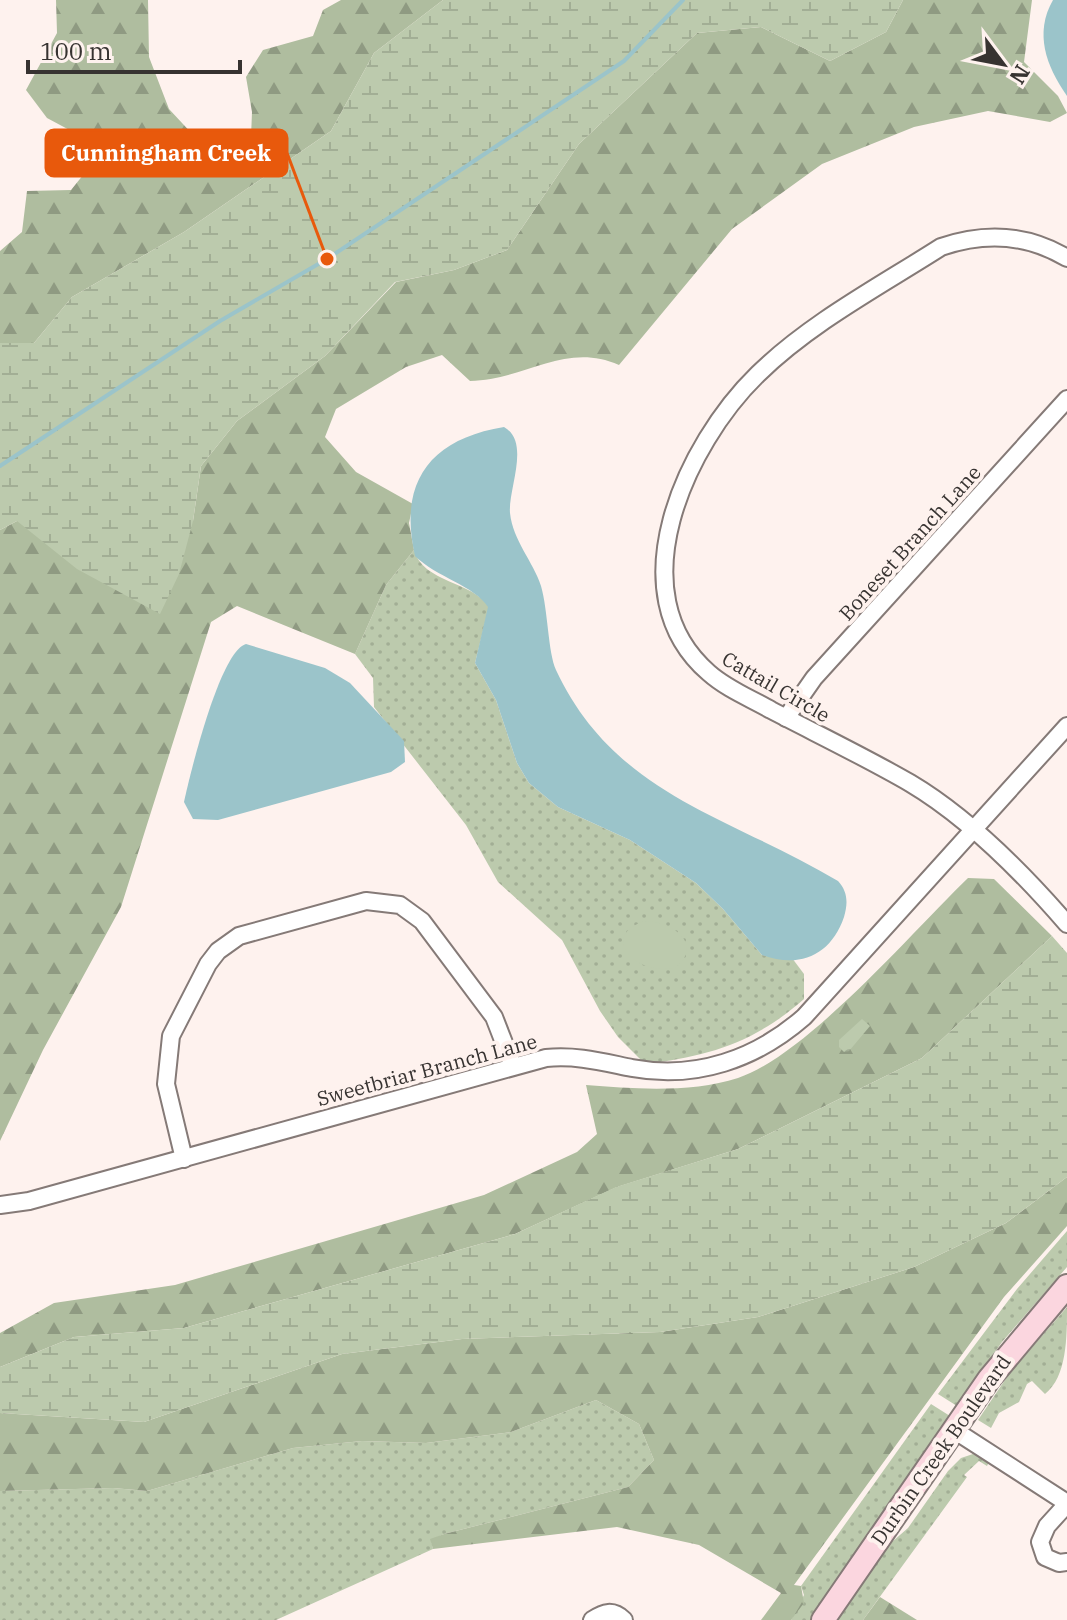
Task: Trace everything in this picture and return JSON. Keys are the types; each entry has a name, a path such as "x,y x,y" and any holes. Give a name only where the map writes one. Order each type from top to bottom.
{"street":[{"name":"Cattail Circle","path":"1067,258 1045,246 1000,236 980,237 941,247 783,352 743,390 707,438 678,502 667,542 664,584 670,617 686,649 710,674 910,783 973,831 1067,924"},
{"name":"Boneset Branch Lane","path":"786,718 814,678 1067,399"},
{"name":"Sweetbriar Branch Lane","path":"0,1205 29,1201 513,1066 568,1056 661,1072 690,1071 719,1065 761,1049 804,1017 1067,726"},
{"path":"184,1159 166,1084 171,1036 218,951 239,936 253,932 366,901 400,905 422,921 494,1017 513,1066"},
{"name":"Durbin Creek Boulevard","path":"823,1620 989,1379 1067,1286"},
{"path":"954,1430 1067,1504 1047,1526 1040,1542 1045,1557 1059,1563 1067,1562"},
{"path":"592,1620 603,1612 617,1613 624,1620"}],"green space":[{"path":"56,0 148,0 149,57 169,109 209,152 232,155 251,137 252,112 246,77 263,50 313,36 323,10 341,0 443,0 374,53 331,131 184,232 72,297 34,343 0,343 0,251 22,232 27,191 71,190 92,164 90,141 47,118 26,90 57,33"},
{"path":"443,0 903,0 886,32 830,61 761,27 697,33 579,144 507,250 454,270 395,282 325,356 237,421 201,466 193,521 179,574 160,614 77,569 17,521 0,530 0,343 34,343 72,297 184,232 331,131 374,53"},
{"path":"903,0 1032,0 1024,62 1058,96 1067,113 1050,122 988,111 914,127 822,164 732,229 619,365 581,357 470,381 442,355 406,367 336,409 325,437 356,472 413,504 409,523 414,550 386,585 355,654 237,606 211,622 121,907 43,1050 0,1141 0,530 17,521 193,521 201,466 237,421 325,356 396,282 454,270 507,250 579,144 697,33 761,27 830,61 886,32"},
{"path":"414,550 427,569 482,598 489,607 475,663 496,700 517,763 529,783 558,807 630,840 696,883 762,955 792,958 804,974 804,999 749,1037 690,1057 645,1064 618,1037 600,1011 562,940 498,882 466,825 374,707 373,678 355,654 386,585"},
{"path":"968,878 994,879 1052,936 922,1058 738,1149 617,1187 515,1234 184,1328 74,1337 0,1367 0,1333 54,1303 175,1285 484,1195 577,1152 597,1134 586,1085 643,1088 702,1086 738,1078 765,1065 827,1019"},
{"path":"646,921 666,926 682,936 687,951 675,968 645,966 627,952 623,943 625,935 632,927"},
{"path":"1052,936 1067,953 1067,1177 1006,1223 914,1267 758,1317 660,1332 462,1339 342,1354 144,1422 0,1413 0,1367 74,1337 184,1328 515,1234 616,1187 738,1149 922,1058"},
{"path":"862,1019 870,1026 849,1051 844,1052 839,1047 839,1040"},
{"path":"1067,1177 1067,1226 1004,1297 794,1585 801,1586 804,1603 791,1620 761,1620 781,1593 699,1545 617,1527 433,1549 430,1539 444,1534 628,1487 654,1460 639,1424 596,1400 511,1432 426,1443 362,1441 293,1448 147,1491 113,1488 0,1491 0,1413 144,1422 342,1354 462,1339 660,1332 758,1317 914,1267 1006,1223"},
{"path":"1067,1231 1067,1267 1002,1342 957,1406 938,1394 1017,1289"},
{"path":"1067,1307 1062,1367 1052,1387 1045,1394 1032,1381 1027,1384 1019,1402 999,1413 991,1428 978,1420 1009,1374"},
{"path":"596,1400 639,1424 654,1460 628,1487 444,1534 431,1540 433,1549 276,1620 0,1620 0,1491 113,1488 147,1491 293,1448 362,1441 426,1443 511,1432"},
{"path":"931,1404 950,1416 813,1620 791,1620 804,1595 801,1586"},
{"path":"973,1454 989,1462 987,1466 979,1461 964,1475 967,1477 863,1620 833,1620 885,1548 908,1528 948,1471 961,1458"},
{"path":"880,1597 917,1620 863,1620"}],"water":[{"path":"1053,0 1067,0 1067,96 1053,73 1045,49 1044,25"},
{"path":"504,427 512,434 517,454 510,503 512,523 541,586 556,670 581,713 610,747 643,775 717,819 838,881 846,898 844,917 831,941 812,956 789,960 762,955 696,883 630,840 558,807 529,783 517,763 496,700 475,663 488,607 474,593 415,556 411,530 411,506 425,468 456,442"},
{"path":"246,644 325,668 350,683 404,741 405,762 391,772 218,820 193,819 184,802 199,742 226,668 236,652"}],"waterway":[{"path":"0,466 220,321 327,259 624,61 683,0"}],"place":[{"name":"Cunningham Creek","path":"327,259"}]}
